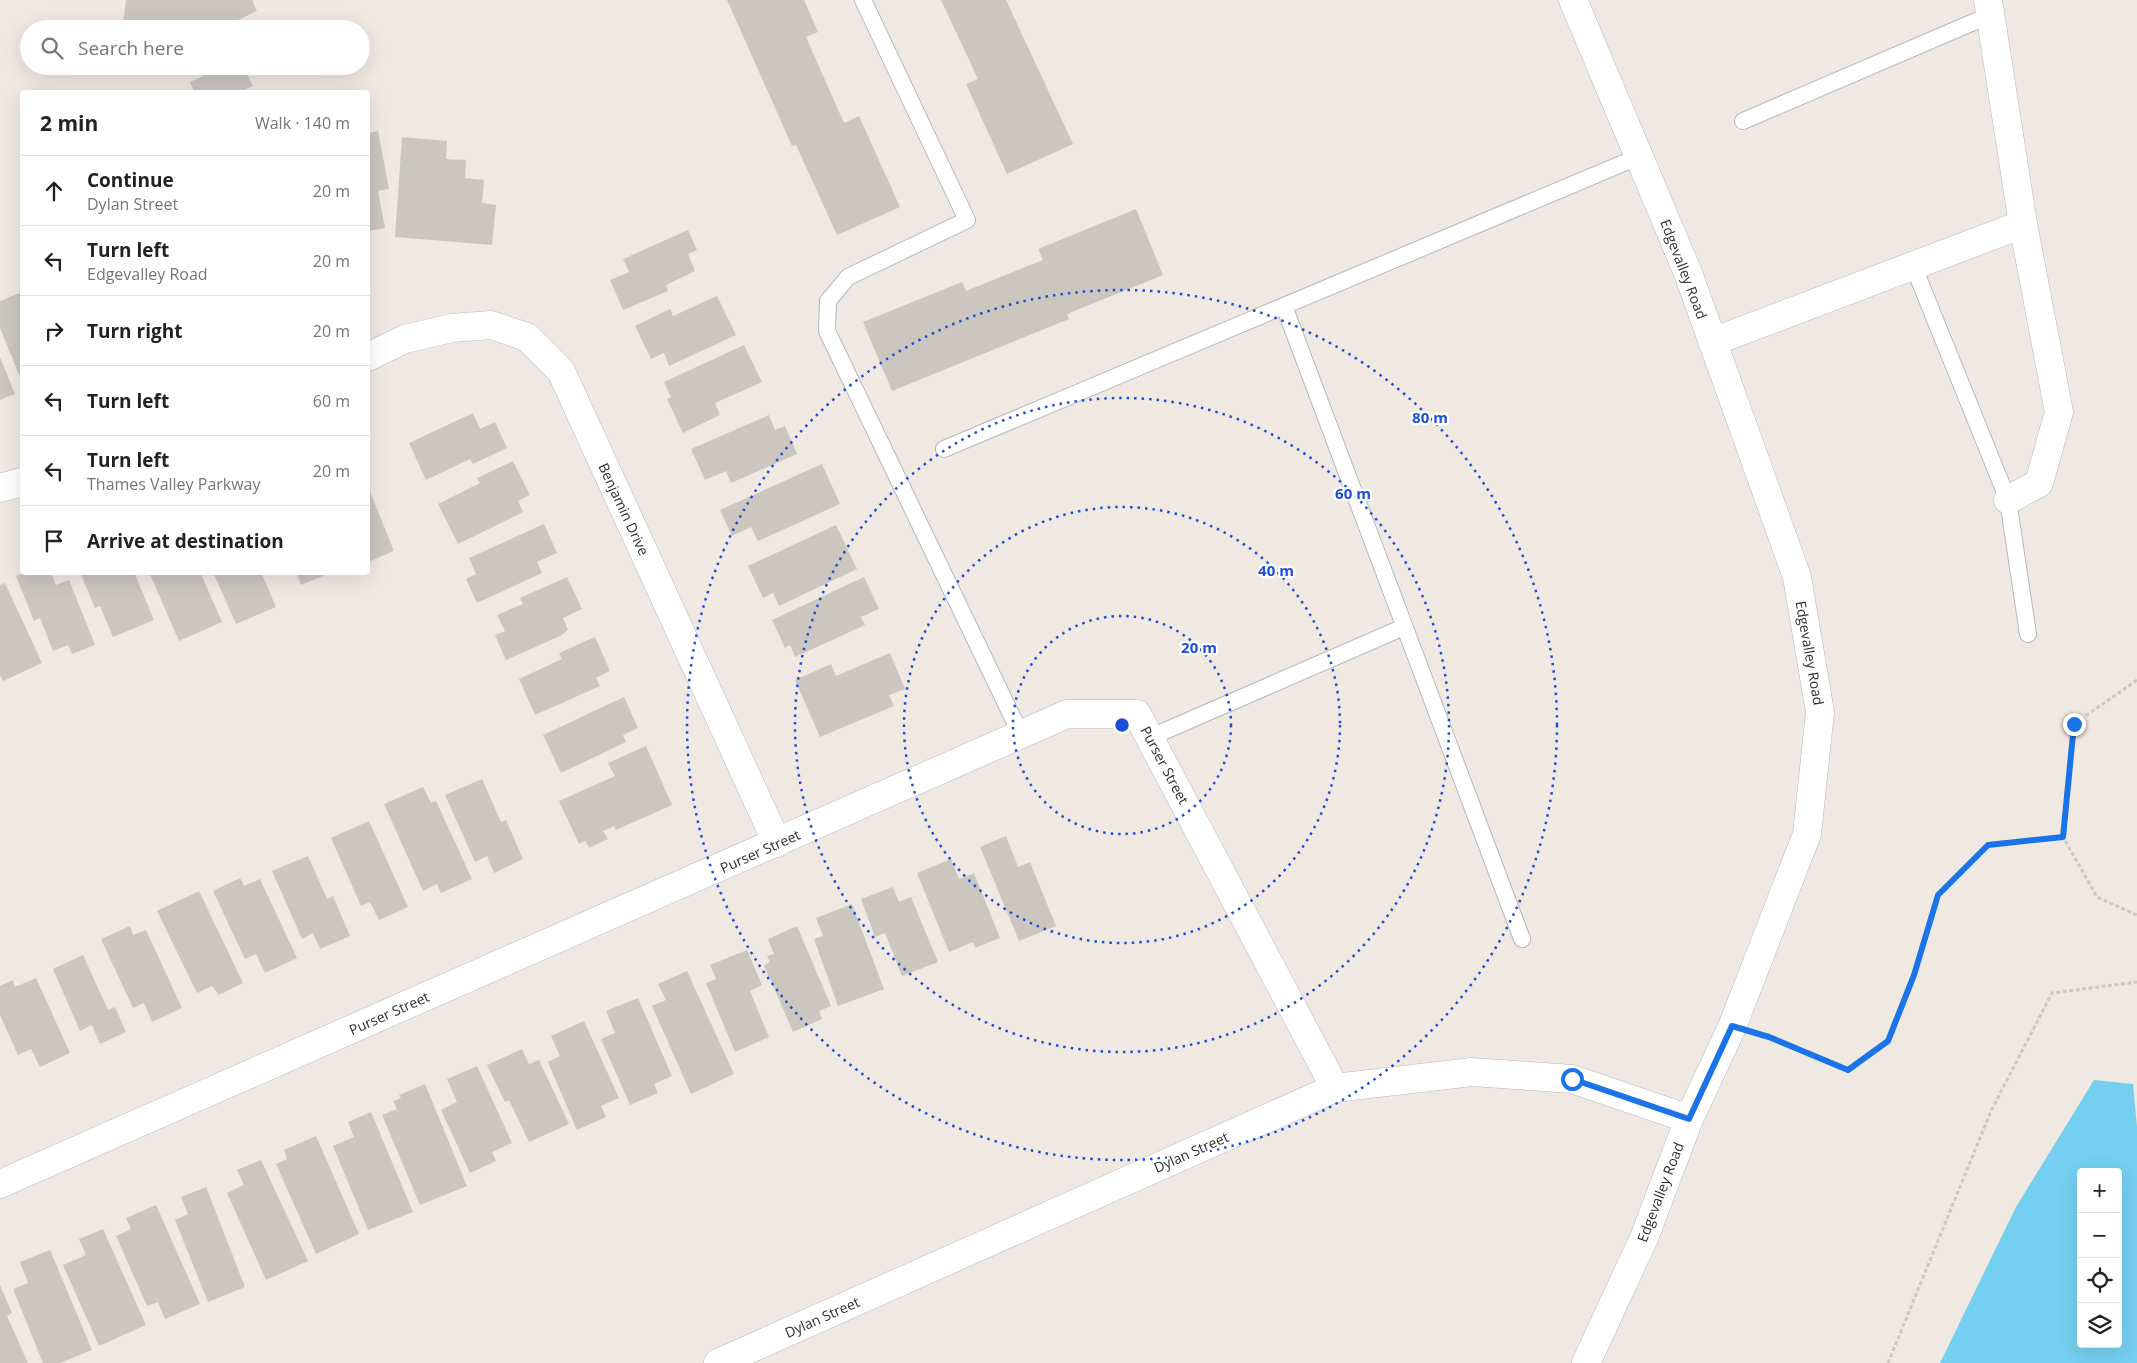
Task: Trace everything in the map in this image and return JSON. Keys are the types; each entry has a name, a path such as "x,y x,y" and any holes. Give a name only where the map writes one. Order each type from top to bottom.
{"street":[{"name":"Edgevalley Road","path":"1573,0 1688,273 1797,577 1820,712 1806,834 1732,1026 1689,1119 1644,1238 1586,1363"},
{"path":"1989,8 2023,224 2059,412 2039,483 2008,500"},
{"path":"1712,342 2023,224"},
{"name":"Benjamin Drive","path":"370,355 405,339 452,328 491,325 527,337 561,371 777,843"},
{"path":"0,488 20,483"},
{"name":"Purser Street","path":"0,1184 1067,714 1137,714 1151,737 1335,1088"},
{"name":"Dylan Street","path":"718,1363 1335,1088 1472,1072 1572,1079 1689,1119"}],"lane":[{"path":"863,0 967,220 848,277 828,301 827,332 1021,735"},
{"path":"1743,121 1989,8"},
{"path":"944,449 1638,157"},
{"path":"1913,265 2008,500 2028,634"},
{"path":"1284,306 1522,939"},
{"path":"1151,737 1404,627"}],"path":[{"path":"2137,680 2074,724 2063,837 2097,897 2137,915"},
{"path":"1732,1026 1769,1037 1848,1070 1888,1041 1914,975 1938,895 1988,845 2063,837"},
{"path":"1888,1363 1991,1111 2052,993 2137,982"}],"water":[{"path":"2094,1080 2133,1084 2137,1127 2137,1363 1940,1363 2016,1207"}],"building":[{"path":"126,0 252,0 257,11 238,20 123,20"},
{"path":"727,0 804,0 818,32 806,37 844,123 859,116 900,207 837,235 796,145 792,146"},
{"path":"941,0 1006,0 1073,144 1007,174 966,84 978,79"},
{"path":"205,75 248,75 253,86 244,90 193,90 190,82"},
{"path":"378,131 389,189 378,191 385,228 370,231 370,133"},
{"path":"402,137 447,141 446,159 466,160 465,178 484,180 482,203 496,205 492,245 395,237"},
{"path":"1136,209 1163,275 1067,314 1069,319 892,391 863,322 962,282 966,291 1043,260 1038,249"},
{"path":"688,230 697,250 688,254 695,271 666,285 668,291 623,310 610,280 629,272 623,259"},
{"path":"20,293 20,377 0,328 0,301"},
{"path":"717,296 736,335 669,366 664,353 651,359 635,326 670,309 673,316"},
{"path":"744,345 762,382 715,403 720,415 683,433 667,399 671,397 664,382"},
{"path":"0,357 15,394 0,400"},
{"path":"473,413 480,429 495,422 507,448 473,464 470,459 426,480 409,443"},
{"path":"769,415 775,430 785,426 797,454 731,483 726,471 705,480 691,449"},
{"path":"513,461 530,495 518,501 523,512 458,544 438,504 480,483 477,478"},
{"path":"822,464 840,504 758,541 751,527 732,536 720,510"},
{"path":"370,492 394,551 370,561"},
{"path":"544,524 557,553 537,562 542,573 477,603 466,579 476,574 469,558"},
{"path":"836,525 857,569 779,606 773,593 763,598 748,566"},
{"path":"52,575 56,585 69,580 95,645 72,654 68,645 53,651 40,618 34,621 16,576"},
{"path":"81,575 135,575 154,620 113,637 100,606 95,608"},
{"path":"150,575 201,575 222,622 179,641"},
{"path":"214,575 262,575 276,607 236,624"},
{"path":"297,575 325,575 301,585"},
{"path":"567,577 582,609 563,618 568,630 560,636 506,660 495,635 505,631 497,615 523,604 520,598"},
{"path":"864,577 879,609 861,617 865,625 795,657 790,645 785,648 772,620"},
{"path":"5,583 42,663 3,681 0,675 0,585"},
{"path":"595,637 610,671 596,678 600,686 535,715 519,679 562,659 559,653"},
{"path":"890,653 905,689 889,695 894,706 820,737 795,680 831,664 836,676"},
{"path":"624,697 638,728 623,735 626,742 561,773 543,735"},
{"path":"646,746 672,805 616,830 614,826 603,831 608,839 589,848 585,841 579,844 559,801 615,776 608,763"},
{"path":"482,779 501,822 506,820 523,859 494,873 487,856 475,862 445,795"},
{"path":"423,787 431,803 436,801 472,879 441,893 437,884 423,891 384,804"},
{"path":"369,821 408,907 379,920 370,902 361,906 331,838"},
{"path":"1006,836 1018,867 1030,862 1056,926 1019,941 980,847"},
{"path":"308,856 327,899 333,896 350,936 320,949 313,933 302,939 272,871"},
{"path":"951,859 959,879 974,873 1000,938 975,948 973,942 949,952 917,873"},
{"path":"240,878 244,886 260,879 297,958 265,973 256,954 245,959 213,891"},
{"path":"893,887 899,902 911,897 938,962 902,976 885,933 875,937 861,899"},
{"path":"199,891 243,983 219,995 212,986 197,993 157,911"},
{"path":"852,904 884,989 838,1006 814,939 823,936 816,918"},
{"path":"130,926 133,935 146,930 182,1008 152,1022 144,1003 133,1008 101,939"},
{"path":"797,926 831,1006 819,1011 822,1019 793,1032 764,965 770,962 767,956 774,954 768,939"},
{"path":"747,950 762,985 750,991 769,1037 735,1052 706,983 716,979 710,965"},
{"path":"83,955 108,1010 115,1007 126,1032 100,1044 92,1025 80,1031 53,969"},
{"path":"687,971 734,1074 691,1094 652,1006 666,1000 658,984"},
{"path":"36,978 70,1053 40,1067 31,1049 18,1055 0,1015 0,986 13,980 15,987"},
{"path":"638,998 672,1076 654,1084 658,1093 630,1105 601,1039 615,1033 606,1011"},
{"path":"584,1021 619,1098 601,1106 606,1117 577,1130 548,1062 560,1056 551,1036"},
{"path":"522,1049 529,1064 539,1060 569,1124 529,1142 509,1100 505,1102 487,1065"},
{"path":"477,1066 512,1143 492,1152 496,1161 470,1173 441,1110 457,1102 447,1079"},
{"path":"425,1084 467,1186 420,1205 382,1115 397,1109 393,1101 401,1098 399,1095"},
{"path":"371,1112 413,1212 368,1230 333,1146 354,1137 348,1122"},
{"path":"316,1136 359,1234 316,1254 276,1164 287,1159 284,1150"},
{"path":"261,1160 308,1261 266,1280 227,1193 244,1185 237,1170"},
{"path":"206,1187 245,1287 208,1302 175,1220 188,1214 181,1197"},
{"path":"156,1205 200,1304 165,1319 158,1302 147,1306 116,1236 131,1229 126,1218"},
{"path":"103,1229 146,1325 99,1346 63,1265 86,1255 79,1239"},
{"path":"50,1250 92,1350 60,1363 43,1363 13,1289 28,1283 20,1262"},
{"path":"0,1285 12,1313 7,1316 28,1363 0,1363"}],"route":[{"path":"1572,1079 1689,1119 1732,1026 1769,1037 1848,1070 1888,1041 1914,975 1938,895 1988,845 2063,837 2074,724"}]}
